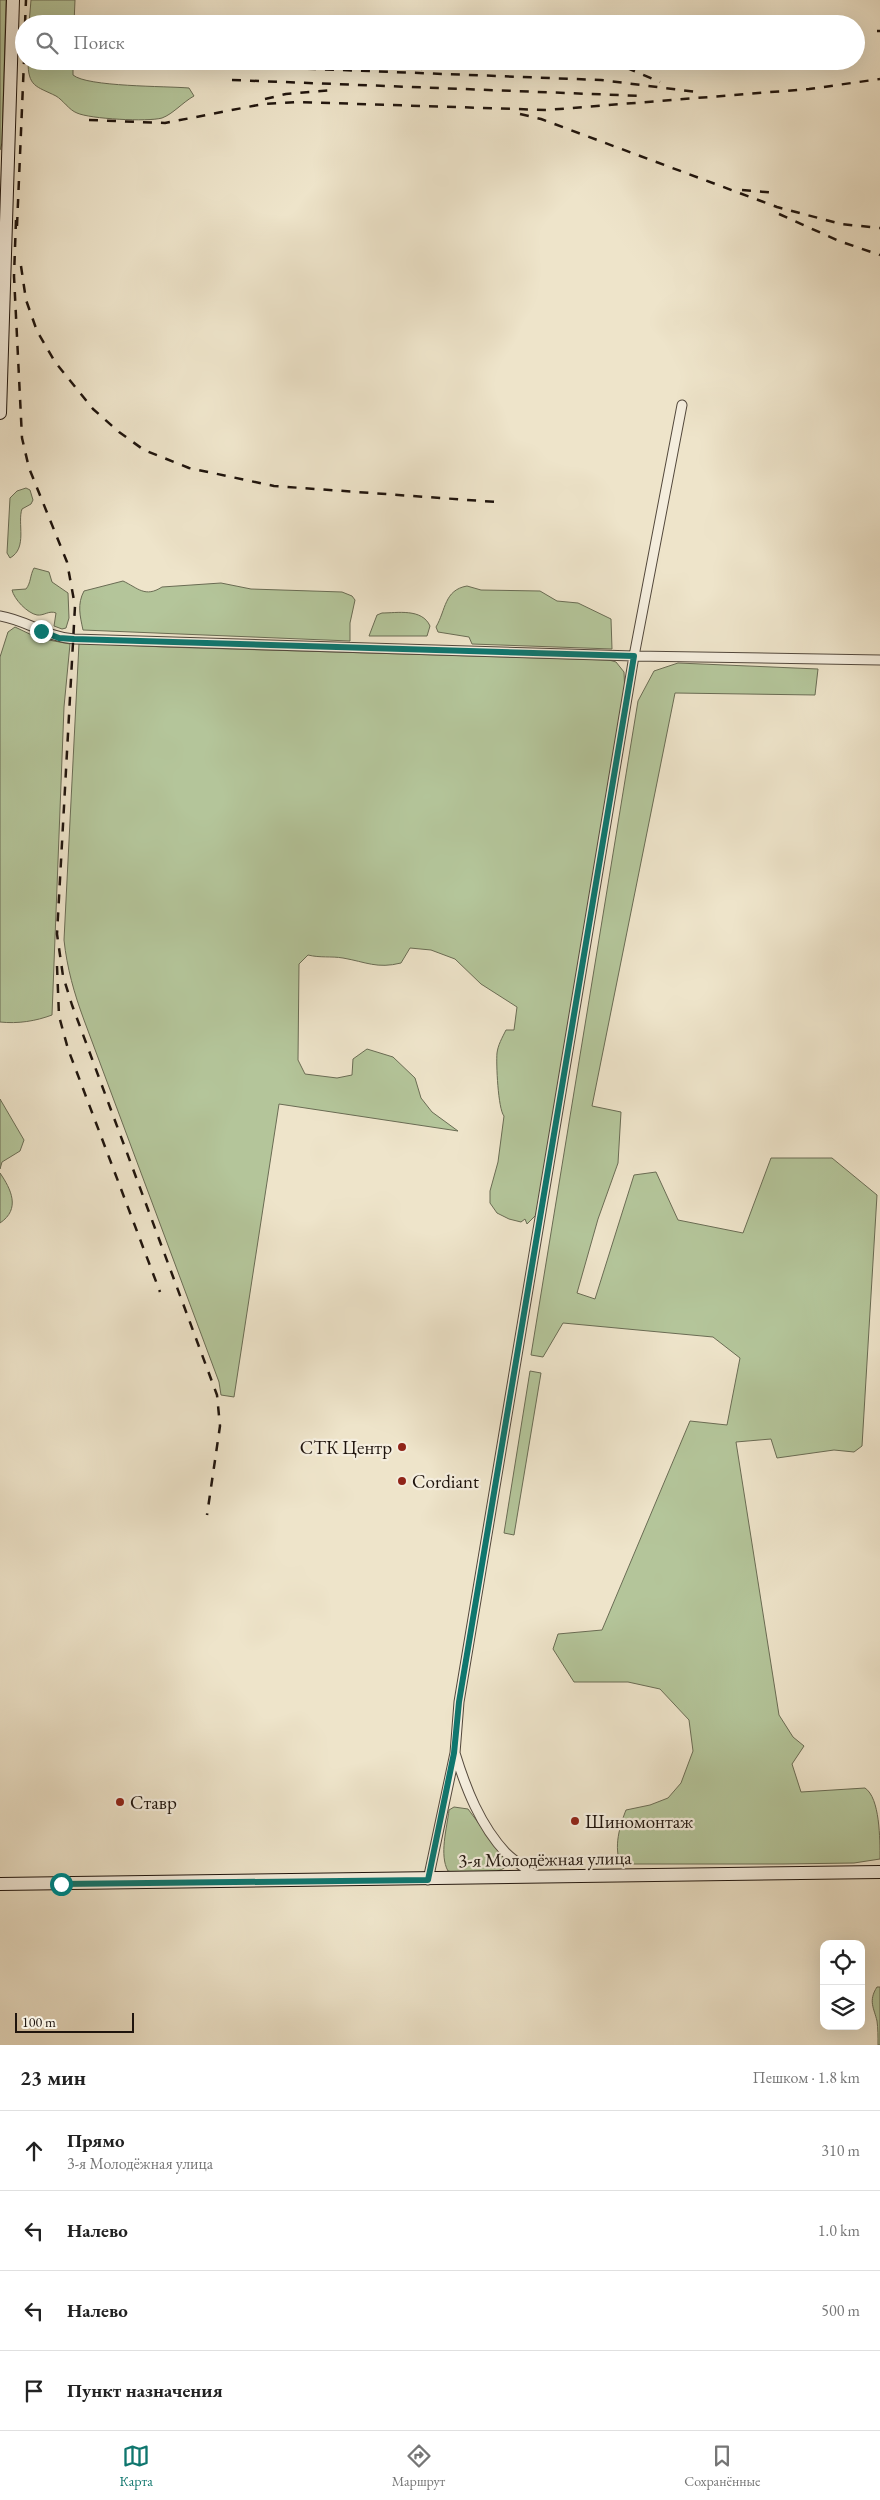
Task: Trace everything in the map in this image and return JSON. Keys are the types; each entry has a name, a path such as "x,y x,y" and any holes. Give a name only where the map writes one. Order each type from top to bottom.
{"main road":[{"path":"0,413 13,0"},
{"name":"3-я Молодёжная улица","path":"0,1884 428,1880 880,1872"}],"street":[{"path":"428,1880 454,1753 459,1702 634,656 682,405"},
{"path":"0,616 22,621 59,638 74,639 634,656 880,660"},
{"path":"454,1753 467,1790 483,1821 506,1853 538,1878"}],"green space":[{"path":"0,0 6,0 2,143 0,150"},
{"path":"31,0 75,0 74,15 30,15"},
{"path":"28,70 73,70 73,75 94,82 189,88 194,96 162,118 132,120 106,118 74,112 59,98 34,84"},
{"path":"26,488 30,490 33,500 31,504 22,509 19,548 10,558 7,553 10,498 17,491"},
{"path":"34,568 49,572 52,582 68,593 69,618 66,628 62,629 54,626 56,613 33,614 13,594 12,590 26,589"},
{"path":"123,581 146,592 162,587 221,583 251,589 342,592 352,596 355,600 350,623 350,641 83,630 80,605 84,591"},
{"path":"467,586 481,590 540,591 557,601 578,603 611,619 612,649 472,644 469,637 438,632 436,627 450,596 459,588"},
{"path":"402,612 421,616 430,626 427,636 369,636 377,615"},
{"path":"15,627 38,638 70,644 64,707 52,1015 27,1022 7,1023 0,1022 0,657 8,632"},
{"path":"79,643 609,660 616,662 624,672 625,695 536,1215 527,1224 525,1219 521,1222 497,1213 490,1203 490,1191 498,1162 504,1116 499,1096 497,1053 506,1030 514,1030 517,1007 481,984 455,959 431,950 410,948 401,963 393,965 308,955 299,964 298,1060 305,1074 337,1078 352,1075 353,1059 367,1049 393,1057 415,1078 421,1098 432,1112 458,1131 279,1104 234,1397 221,1395 219,1382 80,1010 69,970 64,940"},
{"path":"678,663 818,669 815,695 675,693 592,1106 621,1112 618,1163 598,1219 577,1293 595,1299 634,1175 656,1172 678,1220 743,1233 771,1158 832,1158 877,1195 862,1446 854,1452 834,1450 777,1458 771,1439 736,1442 779,1715 793,1737 804,1746 792,1764 801,1792 865,1788 874,1800 878,1820 880,1859 854,1863 621,1864 617,1844 626,1810 650,1805 668,1798 681,1783 693,1751 689,1720 660,1689 628,1682 574,1682 553,1649 558,1634 602,1630 690,1421 727,1425 740,1358 713,1337 563,1323 543,1357 531,1355 638,701 654,671"},
{"path":"0,1099 24,1140 20,1151 2,1162 0,1169"},
{"path":"0,1173 8,1186 12,1205 10,1212 0,1223"},
{"path":"530,1371 541,1373 514,1535 504,1533"},
{"path":"454,1807 468,1809 507,1861 507,1866 501,1870 487,1873 470,1874 448,1871 445,1865 444,1841 449,1810"},
{"path":"877,1987 880,1987 880,2045 878,2045 877,2021 872,2000"}],"railway":[{"path":"25,15 26,0"},
{"path":"17,226 24,70"},
{"path":"341,70 601,80 697,92"},
{"path":"631,70 660,82"},
{"path":"89,120 165,123 263,104 298,102 547,110 809,89 880,79"},
{"path":"232,80 643,96"},
{"path":"265,99 286,94 332,90"},
{"path":"520,114 541,119 777,207 841,224 880,228"},
{"path":"742,190 777,193"},
{"path":"779,214 839,241 880,255"},
{"path":"16,220 14,276 22,438 29,468 67,562 75,606 57,934 63,976 72,1005 217,1395 220,1426 207,1515"},
{"path":"21,266 26,300 37,331 55,362 93,409 119,432 144,450 189,468 274,486 496,502"},
{"path":"57,966 59,1016 68,1049 160,1292"}],"place":[{"name":"СТК Центр","path":"402,1447"},
{"name":"Cordiant","path":"402,1481"},
{"name":"Ставр","path":"120,1802"},
{"name":"Шиномонтаж","path":"575,1821"}],"route":[{"path":"41,631 59,638 74,639 634,656 459,1702 454,1753 428,1880 61,1884"}]}
